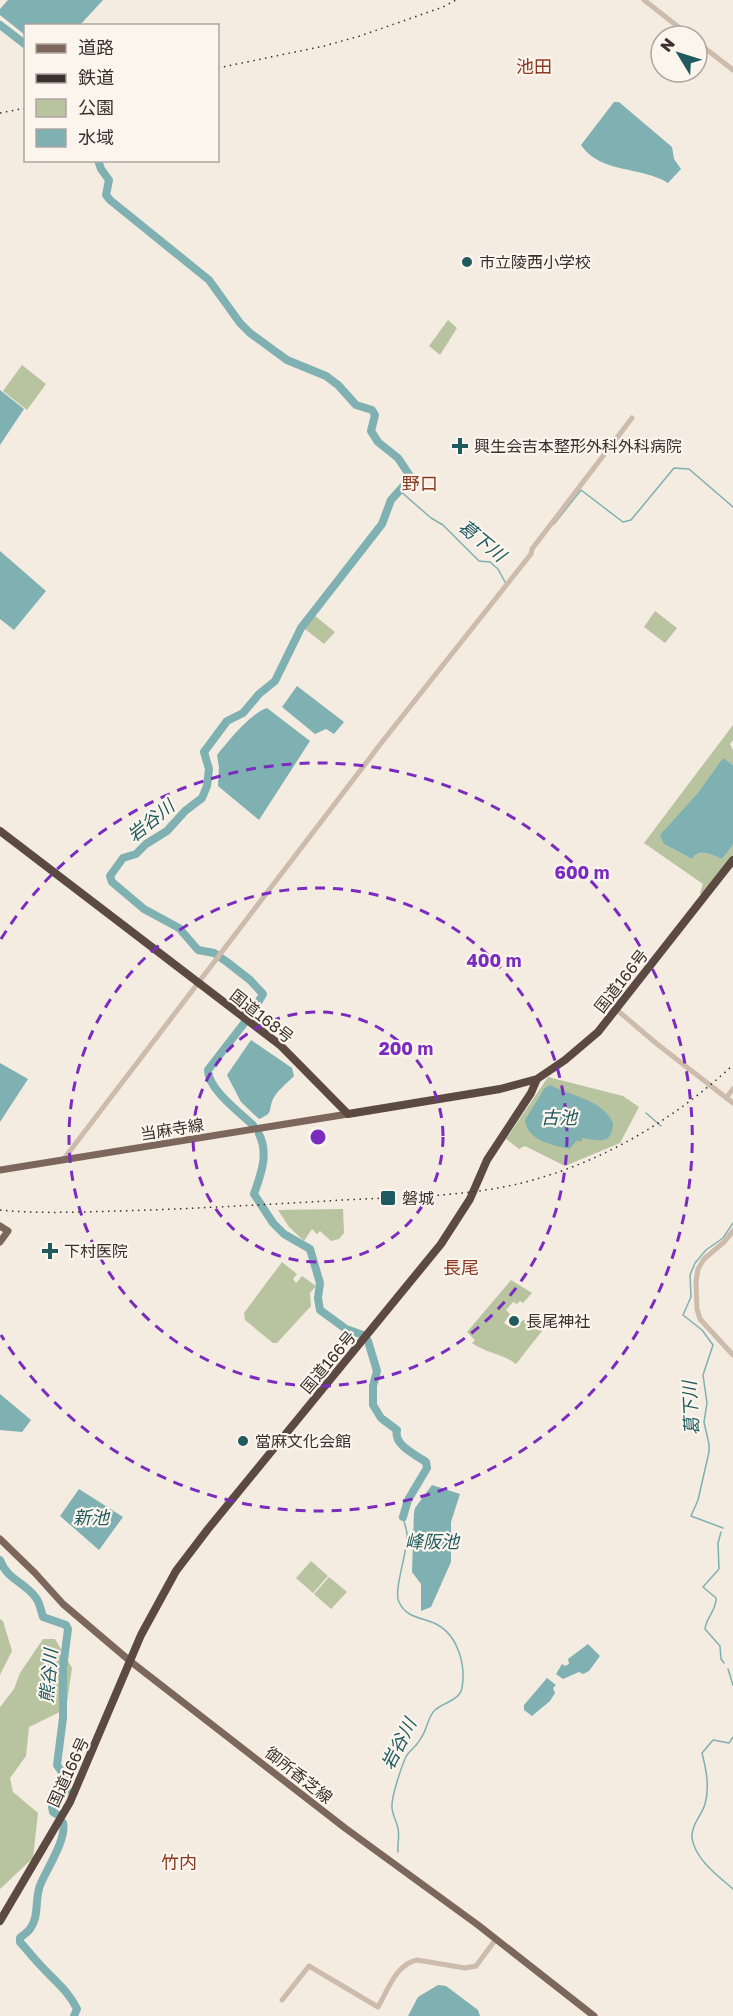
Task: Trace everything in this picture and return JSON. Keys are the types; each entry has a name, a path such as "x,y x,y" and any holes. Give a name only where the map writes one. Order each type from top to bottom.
{"highway":[{"name":"国道168号","path":"0,831 280,1045 348,1114"},
{"name":"国道166号","path":"0,1921 70,1802 141,1635 171,1580 190,1552 454,1226 470,1199 487,1160 531,1093 537,1079 591,1039 617,1010 733,860"},
{"path":"348,1114 500,1089 537,1079"}],"main road":[{"name":"当麻寺線","path":"0,1170 348,1114"},
{"path":"0,1226 8,1231 0,1242"},
{"name":"御所香芝線","path":"0,1539 35,1572 63,1604 130,1661 380,1855 496,1939 594,2016"}],"street":[{"path":"644,0 675,24"},
{"path":"709,51 733,70"},
{"path":"63,1160 382,742 498,598 531,554 532,549 632,418"},
{"path":"617,1010 733,1103"},
{"path":"726,1098 733,1089"},
{"path":"733,1231 704,1259 698,1269 696,1281 697,1309 700,1319 733,1355"},
{"path":"282,2000 309,1966 378,2007 400,1969 409,1961 417,1960 465,1968 476,1966 496,1939"}],"green space":[{"path":"448,320 457,328 440,355 429,346"},
{"path":"22,365 46,384 27,410 3,391"},
{"path":"655,611 677,628 665,643 644,627"},
{"path":"314,615 335,632 324,644 305,629"},
{"path":"733,725 733,740 730,744 733,750 733,765 723,759 664,844 692,859 702,853 722,859 733,845 733,855 702,895 700,893 703,884 644,843"},
{"path":"548,1077 623,1096 639,1107 620,1143 565,1166 525,1146 519,1149 506,1139"},
{"path":"343,1209 344,1233 339,1239 331,1241 320,1231 317,1234 312,1229 304,1241 289,1227 278,1210"},
{"path":"282,1262 297,1274 293,1279 296,1283 302,1276 316,1286 310,1293 311,1306 277,1343 273,1343 245,1320 244,1313"},
{"name":"長尾神社","path":"511,1280 532,1293 523,1303 513,1302 506,1310 510,1314 504,1323 510,1327 524,1320 537,1328 543,1323 546,1326 516,1364 472,1343 475,1340 467,1332"},
{"path":"311,1561 328,1576 313,1593 296,1578"},
{"path":"329,1577 347,1592 331,1609 314,1594"},
{"path":"0,1619 3,1621 12,1651 0,1675"},
{"path":"43,1639 55,1639 72,1668 66,1709 29,1727 26,1756 10,1778 13,1792 38,1813 33,1858 0,1889 0,1707 14,1689 20,1673"}],"water":[{"path":"8,0 103,0 81,24 24,24 24,34 0,15 0,9"},
{"path":"614,102 619,102 672,147 674,159 681,169 668,183 646,174 599,161 581,145"},
{"path":"0,390 24,409 0,445"},
{"path":"0,551 46,591 14,630 0,619"},
{"path":"297,686 344,722 334,734 326,729 315,734 282,707"},
{"path":"267,708 310,741 259,820 218,786 217,755 247,721"},
{"path":"723,758 733,765 733,845 722,859 710,854 699,853 692,859 664,844 660,835 698,793"},
{"path":"251,1040 292,1068 294,1076 275,1096 269,1113 259,1119 241,1102 227,1075"},
{"path":"0,1063 28,1079 0,1122"},
{"name":"古池","path":"550,1085 602,1109 613,1123 610,1135 604,1140 582,1138 582,1141 576,1141 570,1149 549,1144 530,1133 525,1120 544,1089"},
{"path":"0,1394 31,1420 22,1432 0,1430"},
{"name":"峰阪池","path":"432,1485 460,1494 451,1522 451,1562 431,1607 421,1611 421,1584 412,1572 414,1512"},
{"name":"新池","path":"79,1489 123,1517 99,1550 60,1516"},
{"path":"588,1644 600,1656 589,1671 583,1674 579,1672 563,1679 556,1674 562,1664 565,1666 569,1664 568,1659"},
{"path":"547,1678 556,1685 553,1688 555,1693 550,1701 532,1716 524,1710 524,1705"},
{"path":"438,1985 446,1986 478,2010 480,2016 408,2016 418,1997"}],"waterway":[{"name":"葛下川","path":"0,25 24,43"},
{"name":"岩谷川","path":"99,162 109,180 106,195 110,200 209,280 250,333 287,360 326,376 338,385 356,405 372,410 375,415 371,431 378,442 398,458 410,476 391,500 382,524 301,628 275,681 259,694 243,713 227,721 204,752 209,769 207,786 202,798 185,811 167,831 146,844 136,854 123,858 110,876 112,882 144,909 179,928 198,950 214,953 227,962 250,980 263,994 252,1013 208,1070 213,1085 253,1125"},
{"name":"葛下川","path":"554,524 581,490 623,522 631,520 674,468 689,469 733,507"},
{"name":"葛下川","path":"399,490 431,518 443,525 479,561 490,562 498,569 505,582"},
{"path":"646,1113 661,1126"},
{"name":"岩谷川","path":"259,1134 264,1156 254,1194 273,1223 284,1234 310,1249 320,1283 318,1298 320,1310 346,1329 363,1335 368,1341 377,1371 373,1386 373,1405 381,1418 397,1430 398,1440 402,1445 426,1462 427,1468 408,1500 403,1517"},
{"name":"葛下川","path":"723,1528 691,1516 698,1500 709,1452 704,1422 707,1403 703,1375 713,1345 702,1330 683,1315 691,1297 690,1275 695,1263 706,1250 723,1238 733,1223"},
{"name":"岩谷川","path":"398,1852 399,1832 392,1803 402,1766 407,1755 423,1735 433,1713 458,1696 463,1679 459,1652 450,1635 436,1624 406,1612 399,1602 398,1589 407,1542 403,1517"},
{"name":"葛下川","path":"721,1532 718,1543 719,1569 703,1587 716,1598 705,1629 720,1646 721,1659 724,1663"},
{"name":"熊谷川","path":"0,1560 7,1572 36,1598 43,1617 66,1625 68,1629 63,1668 63,1718 57,1765 66,1778 67,1790 52,1807 53,1812 58,1815"},
{"name":"葛下川","path":"728,1669 733,1685"},
{"name":"葛下川","path":"733,1737 729,1743 713,1740 702,1753 707,1791 704,1808 692,1833 694,1846 702,1860 733,1889"},
{"name":"熊谷川","path":"63,1823 62,1837 39,1888 33,1924 20,1938 20,1942 70,1997 77,2009 74,2016"}],"railway":[{"path":"219,68 324,46 360,36 443,7 456,0"},
{"path":"0,113 24,108"},
{"path":"0,1210 74,1212 222,1207 463,1193 517,1184 569,1168 620,1146 668,1117 733,1065"}],"place":[{"name":"市立陵西小学校","path":"467,262"},
{"name":"興生会吉本整形外科外科病院","path":"460,446"},
{"name":"磐城","path":"388,1198"},
{"name":"下村医院","path":"50,1251"},
{"name":"長尾神社","path":"514,1321"},
{"name":"當麻文化会館","path":"243,1441"}],"district":[{"name":"池田","path":"534,67"},
{"name":"野口","path":"420,484"},
{"name":"長尾","path":"461,1268"},
{"name":"竹内","path":"179,1863"}]}
